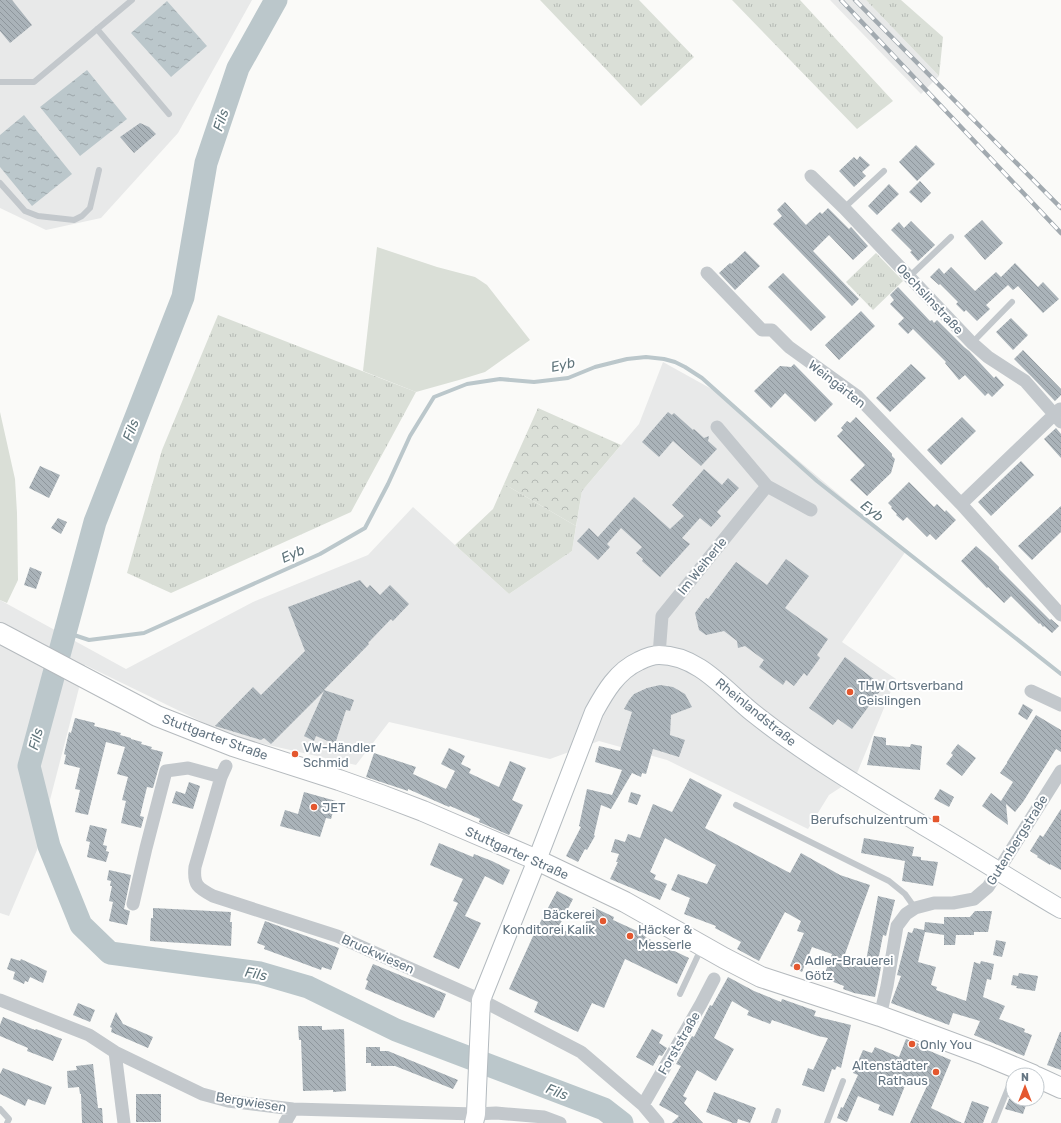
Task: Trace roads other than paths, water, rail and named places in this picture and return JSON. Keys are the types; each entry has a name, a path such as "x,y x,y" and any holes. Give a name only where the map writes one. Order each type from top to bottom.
{"main road":[{"name":"Stuttgarter Straße","path":"6,636 157,716 233,746 339,780 423,811 537,860 625,902 724,958 761,977 880,1016 985,1055 1008,1067"},
{"name":"Rheinlandstraße","path":"481,1000 594,712 606,691 617,677 630,665 646,658 658,655 679,658 702,669 753,712 811,756 865,791 1061,909"},
{"path":"475,1119 481,1000"},
{"path":"1045,1081 1061,1088"}],"street":[{"name":"Oechslinstraße","path":"811,176 844,208 972,343 988,357 1025,381 1059,415"},
{"name":"Weingärten","path":"707,273 762,330 772,330 789,347 856,396 961,504 1061,615"},
{"path":"961,504 1059,415"},
{"path":"717,427 767,486 811,510"},
{"name":"Im Weiherle","path":"658,655 662,616 767,486"},
{"path":"1031,691 1061,705"},
{"name":"Bruckwiesen","path":"133,904 166,771 188,768 224,771 195,867 194,877 199,888 213,896 336,936 481,1000 581,1052 643,1105 658,1123"},
{"name":"Gutenbergstraße","path":"914,908 934,903 953,903 974,899 988,888 1061,770"},
{"path":"880,1016 888,986 897,926 906,914 914,908"},
{"name":"Forststraße","path":"643,1105 714,979"},
{"name":"Bergwiesen","path":"0,1000 89,1035 115,1052 202,1094 228,1101 293,1109 475,1119 496,1113 544,1117 560,1123"},
{"path":"115,1052 124,1123"},
{"path":"285,1123 293,1109"}],"lane":[{"path":"0,82 34,82 132,0"},
{"path":"97,29 169,114"},
{"path":"0,184 25,211 38,216 74,220 82,216 90,208 99,170"},
{"path":"844,208 884,171"},
{"path":"909,277 951,237"},
{"path":"972,343 1012,302"},
{"path":"736,805 889,881 905,894 914,908"},
{"path":"680,994 703,946"},
{"path":"827,1123 843,1081"},
{"path":"994,1123 1005,1101"},
{"path":"0,1109 9,1119 7,1123"},
{"path":"774,1123 778,1111"}],"water":[{"path":"167,1 207,46 171,77 131,33"},
{"path":"87,70 127,119 80,156 40,107"},
{"path":"24,115 72,174 32,206 0,167 0,135"}],"waterway":[{"name":"Fils","path":"276,0 238,68 206,163 183,297 95,522 29,766 49,846 81,925 110,953 260,973 308,987 396,1030 604,1109 622,1123"},
{"name":"Eyb","path":"65,632 89,640 144,633 320,554 365,528 388,484 410,436 434,397 467,384 500,379 534,382 568,378 595,367 627,359 646,357 675,362 702,378 817,481 1061,674"}],"railway":[{"path":"841,0 1061,233"},
{"path":"855,0 1061,208"}],"place":[{"name":"THW Ortsverband Geislingen","path":"850,692"},
{"name":"VW-Händler Schmid","path":"295,754"},
{"name":"JET","path":"314,807"},
{"name":"Berufschulzentrum","path":"936,819"},
{"name":"Bäckerei Konditorei Kalik","path":"603,921"},
{"name":"Häcker & Messerle","path":"630,936"},
{"name":"Adler-Brauerei Götz","path":"797,967"},
{"name":"Only You","path":"912,1044"},
{"name":"Altenstädter Rathaus","path":"936,1072"}]}
